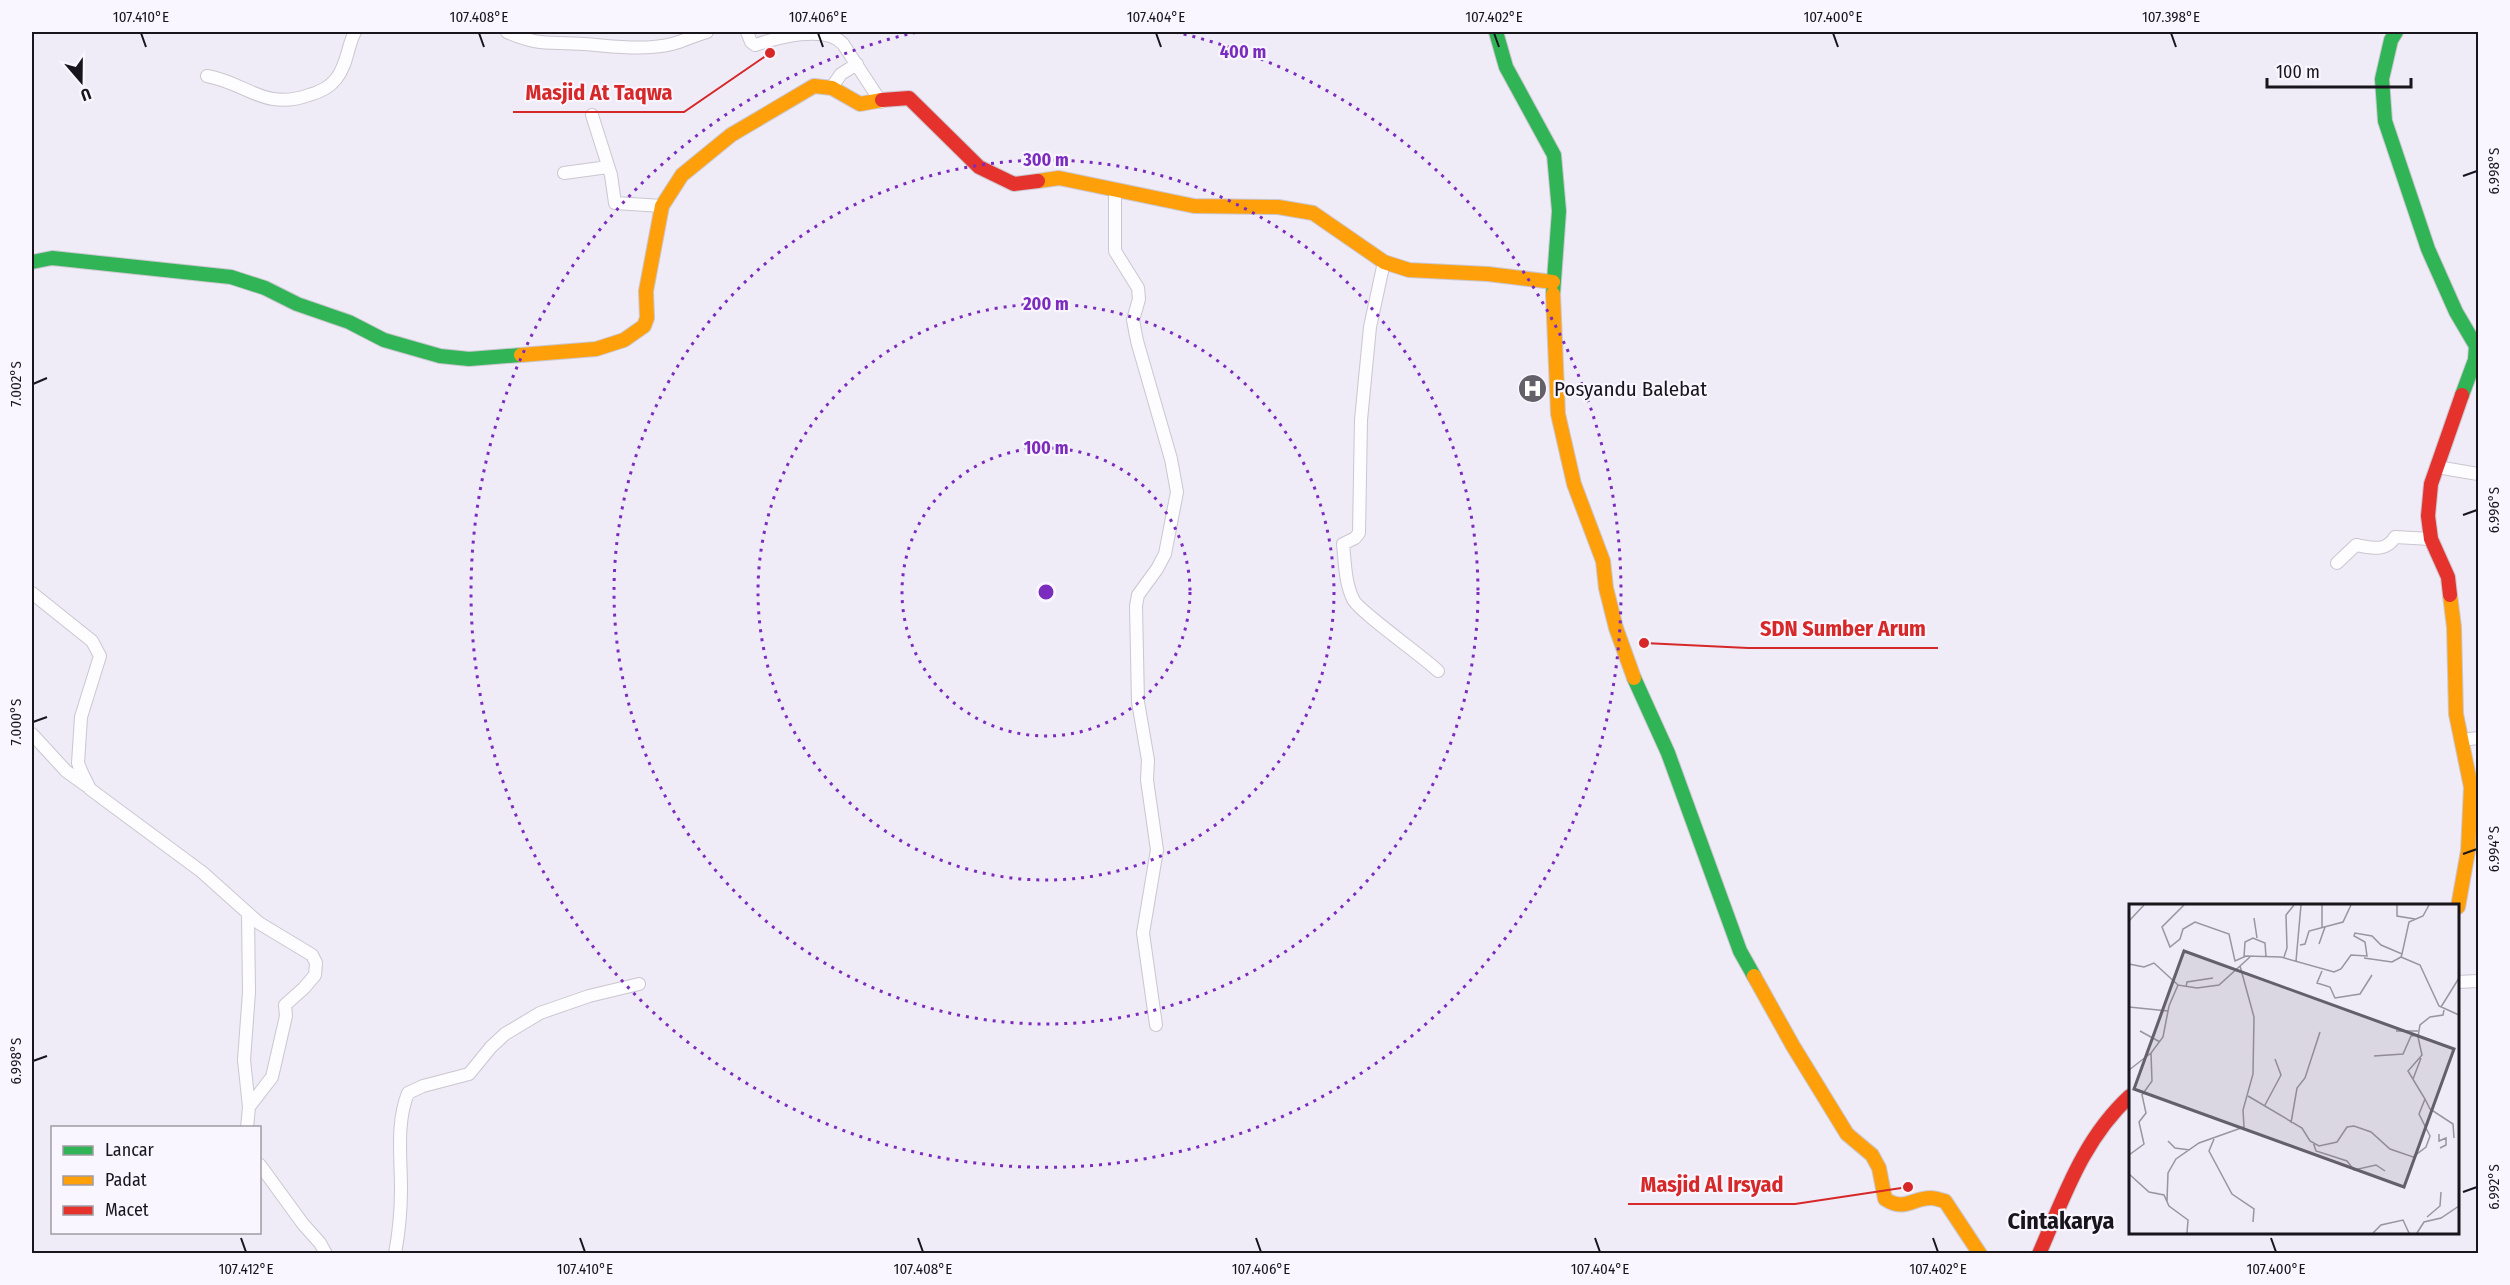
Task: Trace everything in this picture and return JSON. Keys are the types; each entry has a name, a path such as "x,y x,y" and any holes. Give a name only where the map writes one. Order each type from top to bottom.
{"street":[{"path":"207,76 221,78 261,98 297,100 325,90 336,79 345,64 355,32"},
{"path":"507,32 527,41 545,44 582,43 614,47 671,44 707,32"},
{"path":"747,32 751,42 755,45 792,36 813,34 832,36 841,40 881,102"},
{"path":"1496,32 1506,67 1554,155 1559,211 1553,282 1554,368 1558,414 1574,484 1604,561 1606,588 1628,661 1668,753 1740,951 1838,1121 1847,1134 1872,1155 1879,1168 1885,1199 1894,1205 1906,1205 1929,1198 1945,1201 1980,1254"},
{"path":"2396,32 2384,61 2382,79 2385,121 2428,249 2456,312 2477,344 2475,360 2431,484 2428,516 2431,538 2448,577 2452,603 2456,714 2469,771 2471,801 2468,851 2458,904"},
{"path":"832,87 841,74 857,64"},
{"path":"32,262 52,258 231,278 265,288 297,304 349,322 384,340 440,356 469,359 546,355 596,349 624,340 644,326 647,318 648,273 662,206 682,175 731,135 814,86 822,84 832,87 860,104 895,98 912,99 979,167 1014,184 1059,178 1194,206 1278,207 1313,213 1384,262 1409,270 1430,273 1488,274 1553,282"},
{"path":"592,115 608,167 615,203 662,206"},
{"path":"564,173 608,167"},
{"path":"1114,189 1115,251 1138,288 1139,299 1133,320 1137,341 1171,459 1177,492 1165,554 1138,595 1136,606 1138,702 1148,760 1147,780 1157,850 1143,933 1149,993 1156,1025"},
{"path":"1384,262 1370,327 1361,420 1359,533 1355,538 1343,544 1344,555 1349,586 1358,607 1416,651 1438,671"},
{"path":"2437,467 2478,474"},
{"path":"2337,563 2356,545 2381,549 2391,544 2395,537 2431,538"},
{"path":"32,593 92,641 100,656 82,709 79,739 78,763 90,789"},
{"path":"32,734 66,771 201,872 274,933 312,955 317,969 311,981 285,1005 286,1016 272,1077 249,1107"},
{"path":"2462,740 2478,738"},
{"path":"247,1126 249,1107 244,1060 249,992 248,913"},
{"path":"2459,982 2478,981"},
{"path":"395,1254 401,1216 400,1127 408,1093 423,1086 469,1074 505,1034 540,1013 589,996 639,984"},
{"path":"2038,1254 2086,1151 2114,1112 2129,1097"},
{"path":"261,1166 326,1254"}],"traffic: fast":[{"path":"1496,32 1506,67 1554,155 1559,211 1553,294"},
{"path":"2396,32 2391,40 2382,79 2385,121 2428,249 2456,312 2476,346 2475,360 2462,395"},
{"path":"32,262 52,258 231,277 265,288 297,304 349,322 384,340 440,356 469,359 521,355"},
{"path":"1634,678 1668,753 1740,951 1754,976"}],"traffic: slow":[{"path":"521,355 596,349 624,340 644,326 647,318 646,291 662,206 682,175 731,135 814,86 832,88 860,104 882,100"},
{"path":"1038,181 1059,178 1194,206 1278,207 1313,213 1384,262 1409,270 1488,274 1553,282"},
{"path":"1553,294 1558,414 1574,484 1603,561 1606,588 1616,628 1634,678"},
{"path":"2450,595 2454,627 2456,714 2471,787 2468,851 2459,904"},
{"path":"1754,976 1793,1046 1847,1134 1872,1155 1879,1168 1885,1199 1898,1204 1931,1198 1945,1201 1980,1254"}],"traffic: jam":[{"path":"882,100 909,98 979,167 1014,184 1038,181"},
{"path":"2450,595 2448,577 2431,539 2428,516 2431,484 2462,395"},
{"path":"2039,1254 2066,1190 2087,1150 2099,1131 2129,1097"}],"place":[{"name":"Masjid At Taqwa","path":"770,53"},
{"name":"Posyandu Balebat","path":"1533,389"},
{"name":"SDN Sumber Arum","path":"1644,643"},
{"name":"Masjid Al Irsyad","path":"1908,1187"}],"district":[{"name":"Cintakarya","path":"2061,1221"}]}
